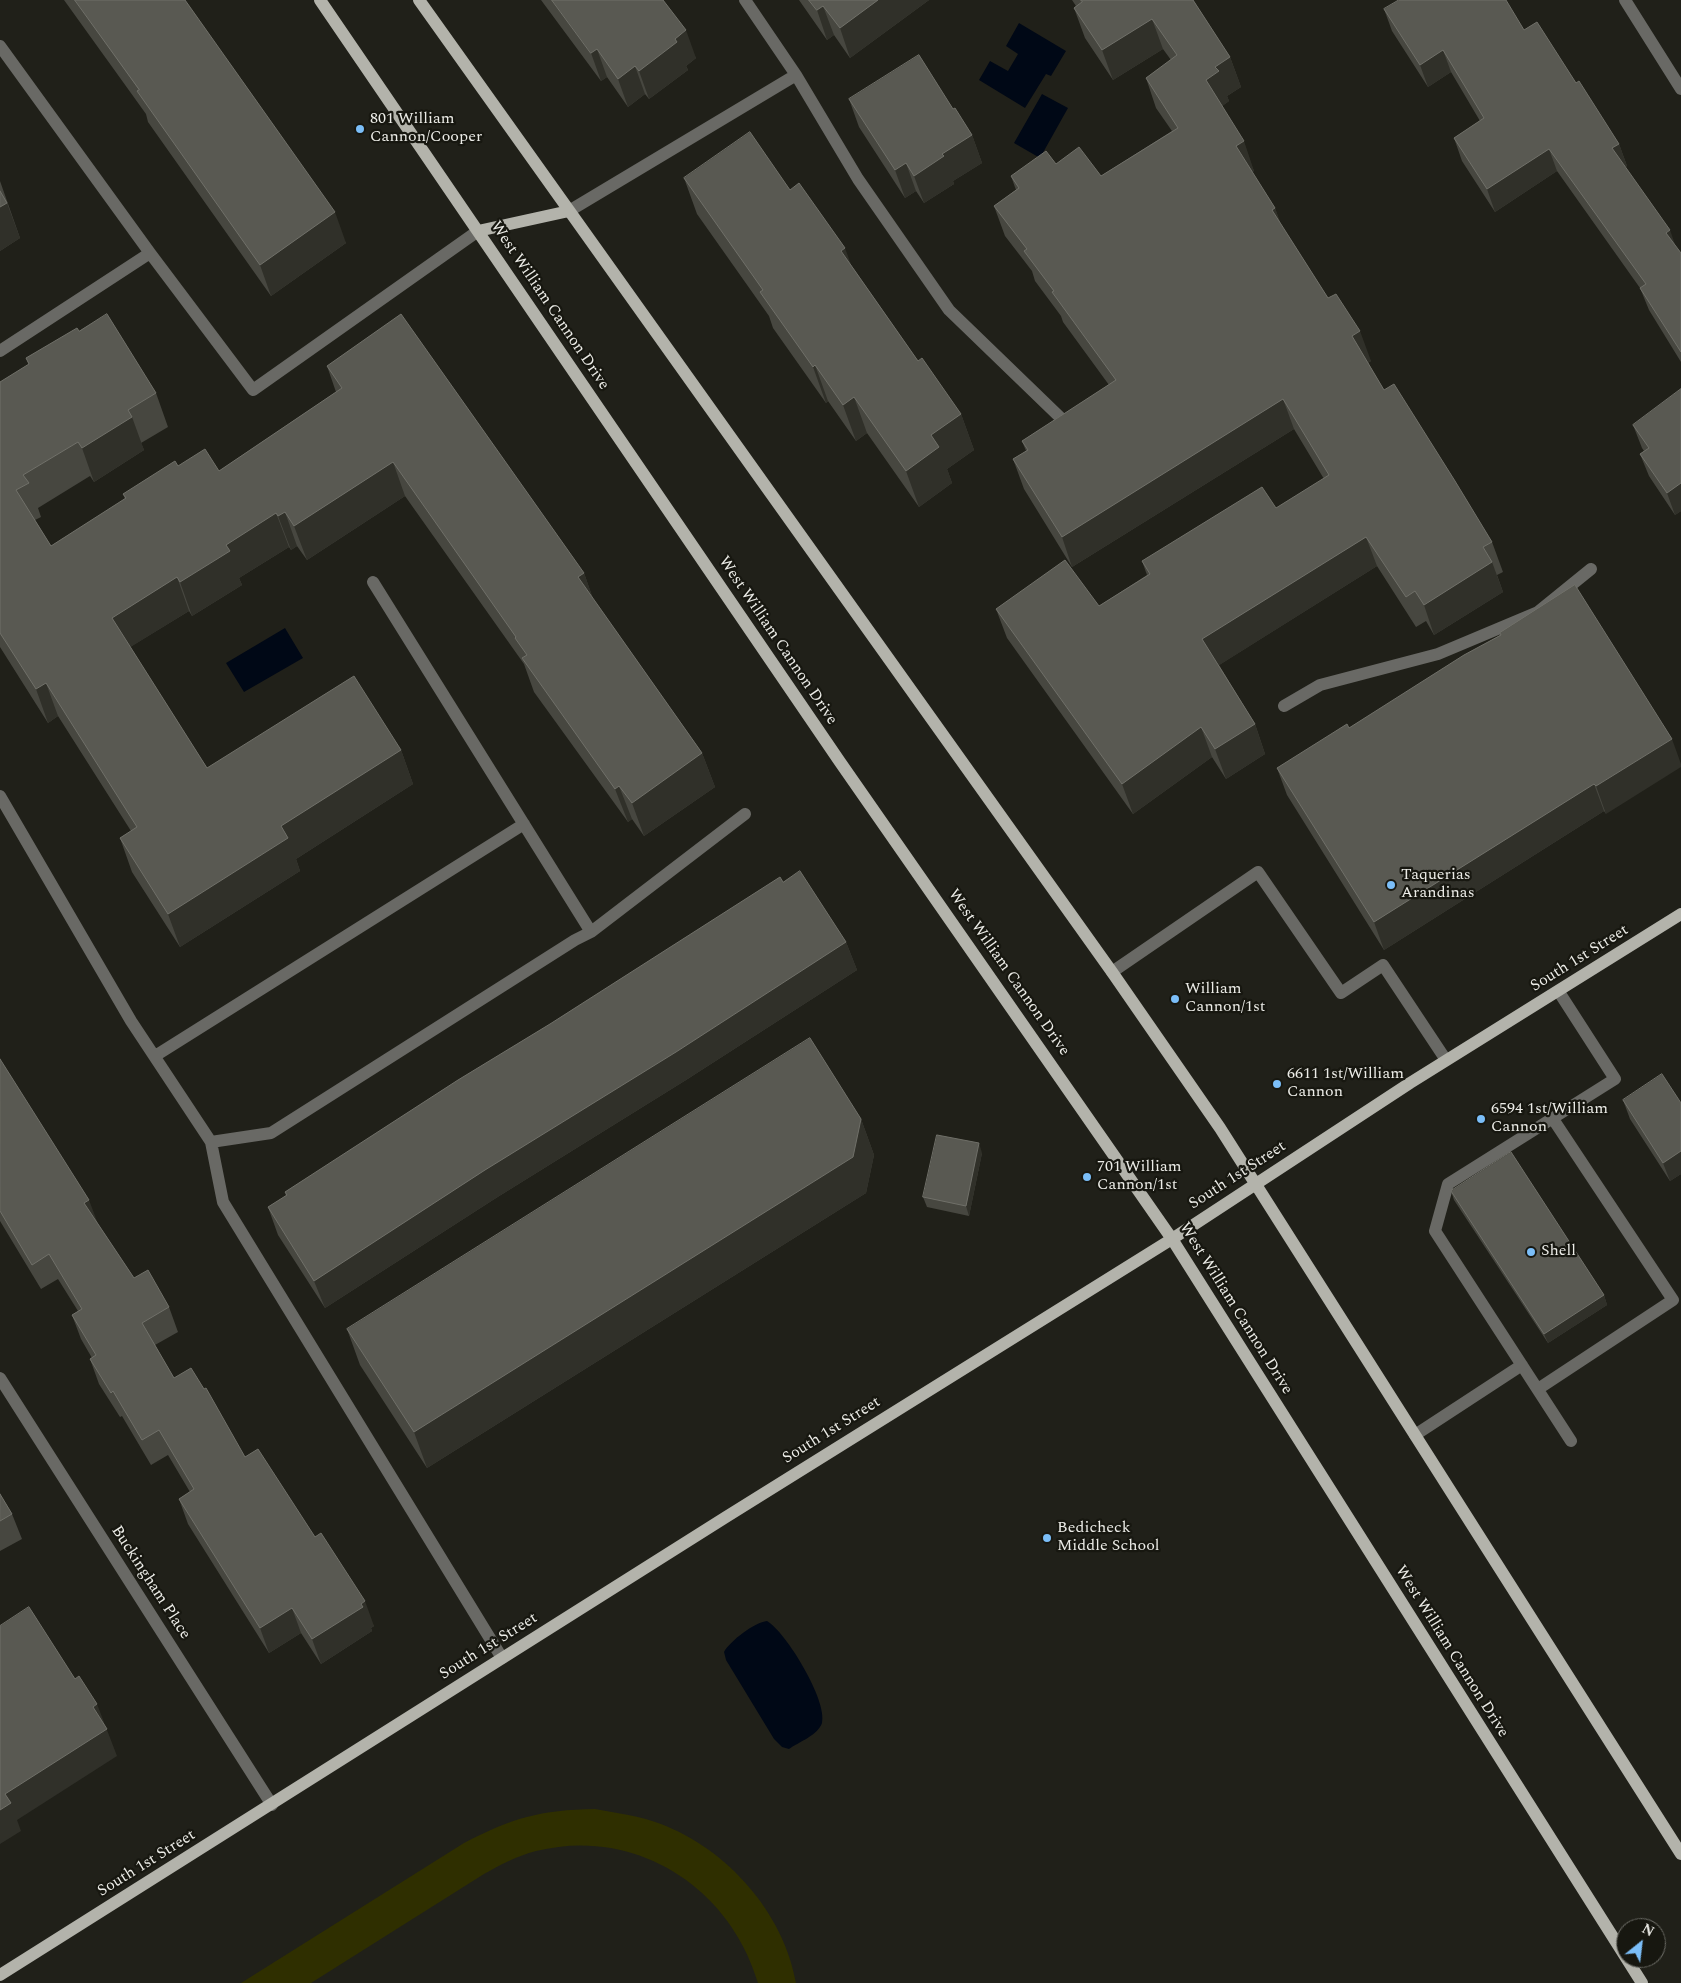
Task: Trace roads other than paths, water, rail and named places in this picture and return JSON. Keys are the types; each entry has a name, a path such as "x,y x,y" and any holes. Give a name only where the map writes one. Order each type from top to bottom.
{"main road":[{"name":"West William Cannon Drive","path":"320,0 840,762 1172,1239 1642,1983"},
{"path":"419,0 1112,972 1220,1128 1681,1854"},
{"path":"478,231 569,211"},
{"name":"South 1st Street","path":"0,1975 1172,1239 1446,1060 1559,992 1681,914"}],"street":[{"path":"745,0 796,75 858,179 949,310 1068,425"},
{"path":"1625,0 1681,89"},
{"path":"0,46 150,253 253,390 478,231"},
{"path":"569,211 796,75"},
{"path":"0,351 150,253"},
{"path":"1284,706 1320,685 1438,654 1538,612 1591,569"},
{"path":"373,582 591,932"},
{"path":"0,796 131,1020 211,1142 223,1202 502,1658"},
{"path":"211,1142 271,1133 575,940 591,932 745,814"},
{"path":"155,1056 524,824"},
{"path":"1112,972 1258,872 1340,993 1383,965 1446,1060"},
{"path":"1559,992 1615,1079 1448,1184 1435,1231 1571,1441"},
{"path":"1538,1389 1673,1300 1553,1119"},
{"path":"1415,1435 1522,1365"},
{"name":"Buckingham Place","path":"0,1378 272,1805"}],"place":[{"name":"801 William Cannon/Cooper","path":"360,129"},
{"name":"Taquerias Arandinas","path":"1391,885"},
{"name":"William Cannon/1st","path":"1175,999"},
{"name":"6611 1st/William Cannon","path":"1277,1084"},
{"name":"6594 1st/William Cannon","path":"1481,1119"},
{"name":"701 William Cannon/1st","path":"1087,1177"},
{"name":"Shell","path":"1531,1252"},
{"name":"Bedicheck Middle School","path":"1047,1538"}]}
